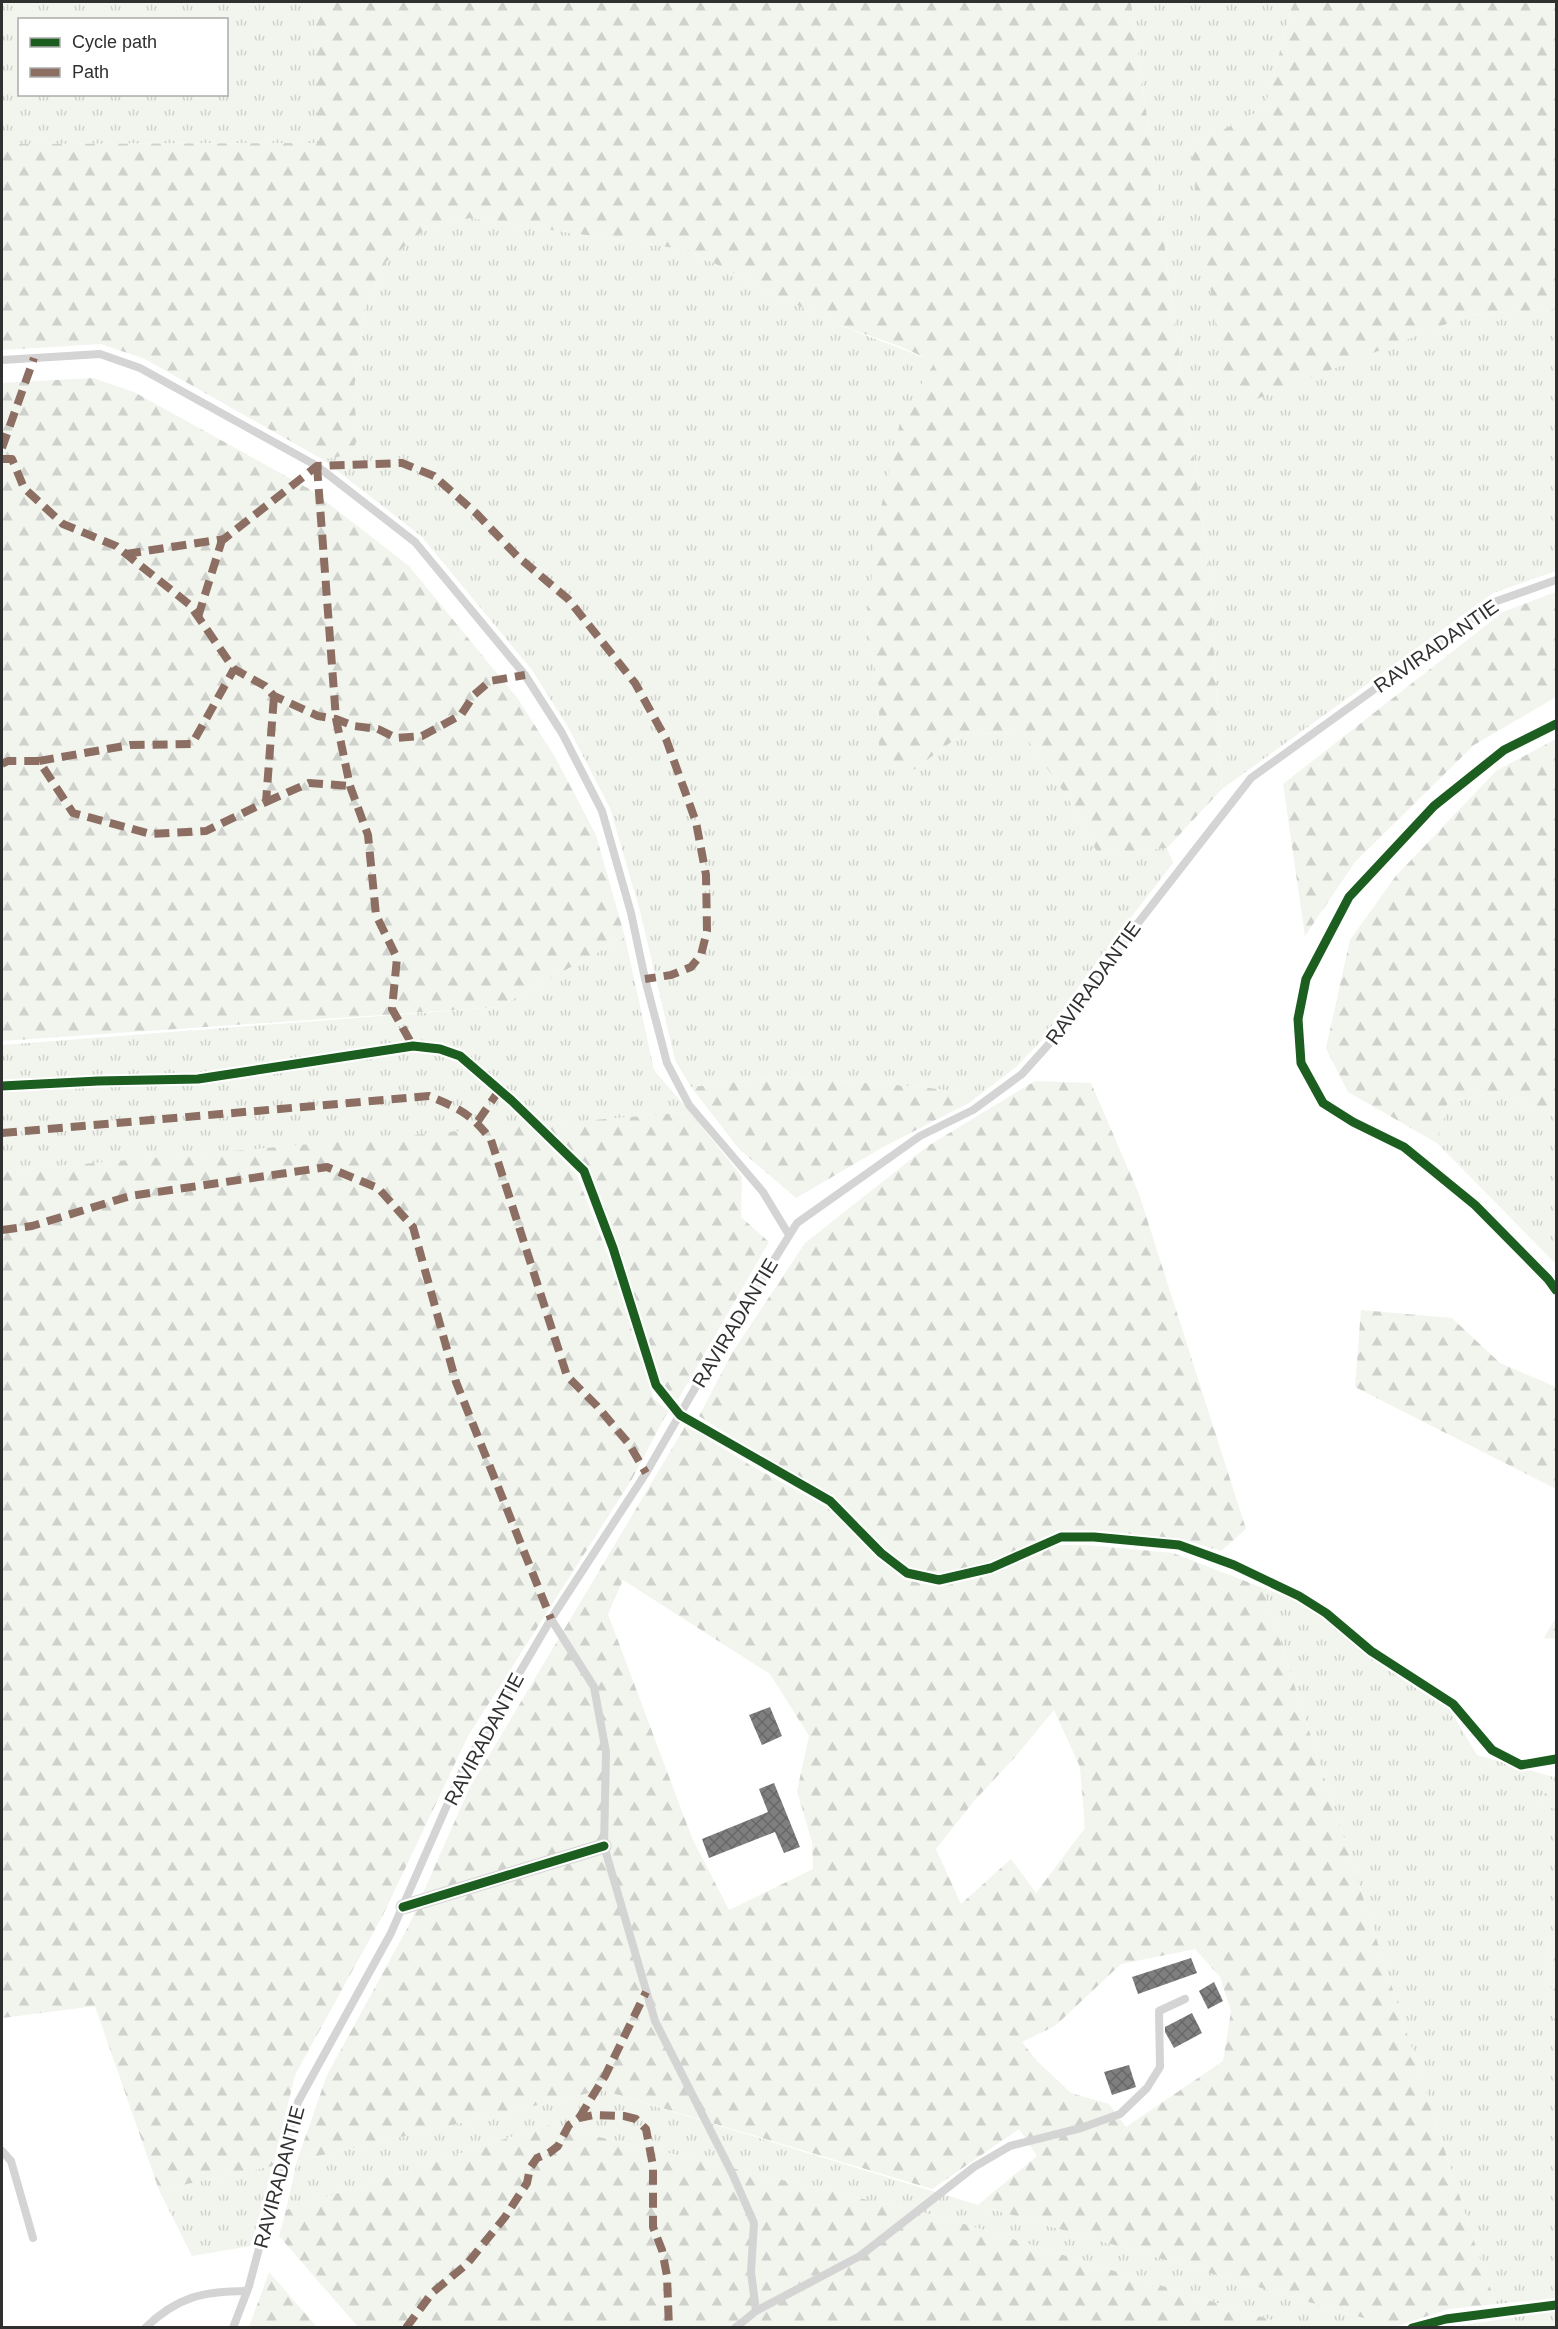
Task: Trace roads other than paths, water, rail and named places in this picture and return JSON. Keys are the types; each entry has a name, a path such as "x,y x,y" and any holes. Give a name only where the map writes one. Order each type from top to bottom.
{"street":[{"path":"403,1907 604,1846"}],"lane":[{"path":"2,360 100,354 140,368 317,466 415,542 525,675 562,733 602,811 631,913 667,1063 689,1105 763,1192 789,1235"},
{"name":"RAVIRADANTIE","path":"233,2328 247,2291 298,2102 391,1933 462,1771 550,1619 646,1473 705,1371 797,1223 920,1136 973,1110 1022,1074 1049,1044 1117,950 1251,778 1497,601 1557,580"},
{"path":"550,1619 594,1688 606,1752 604,1846 655,2021 732,2173 754,2223 751,2272 756,2311"},
{"path":"735,2328 756,2311 860,2256 974,2167 1010,2146 1081,2128 1120,2114 1147,2088 1160,2067 1159,2011 1185,1999"},
{"path":"2,2151 11,2161 33,2238"},
{"path":"145,2328 163,2311 196,2296 227,2291 247,2291"}]}
